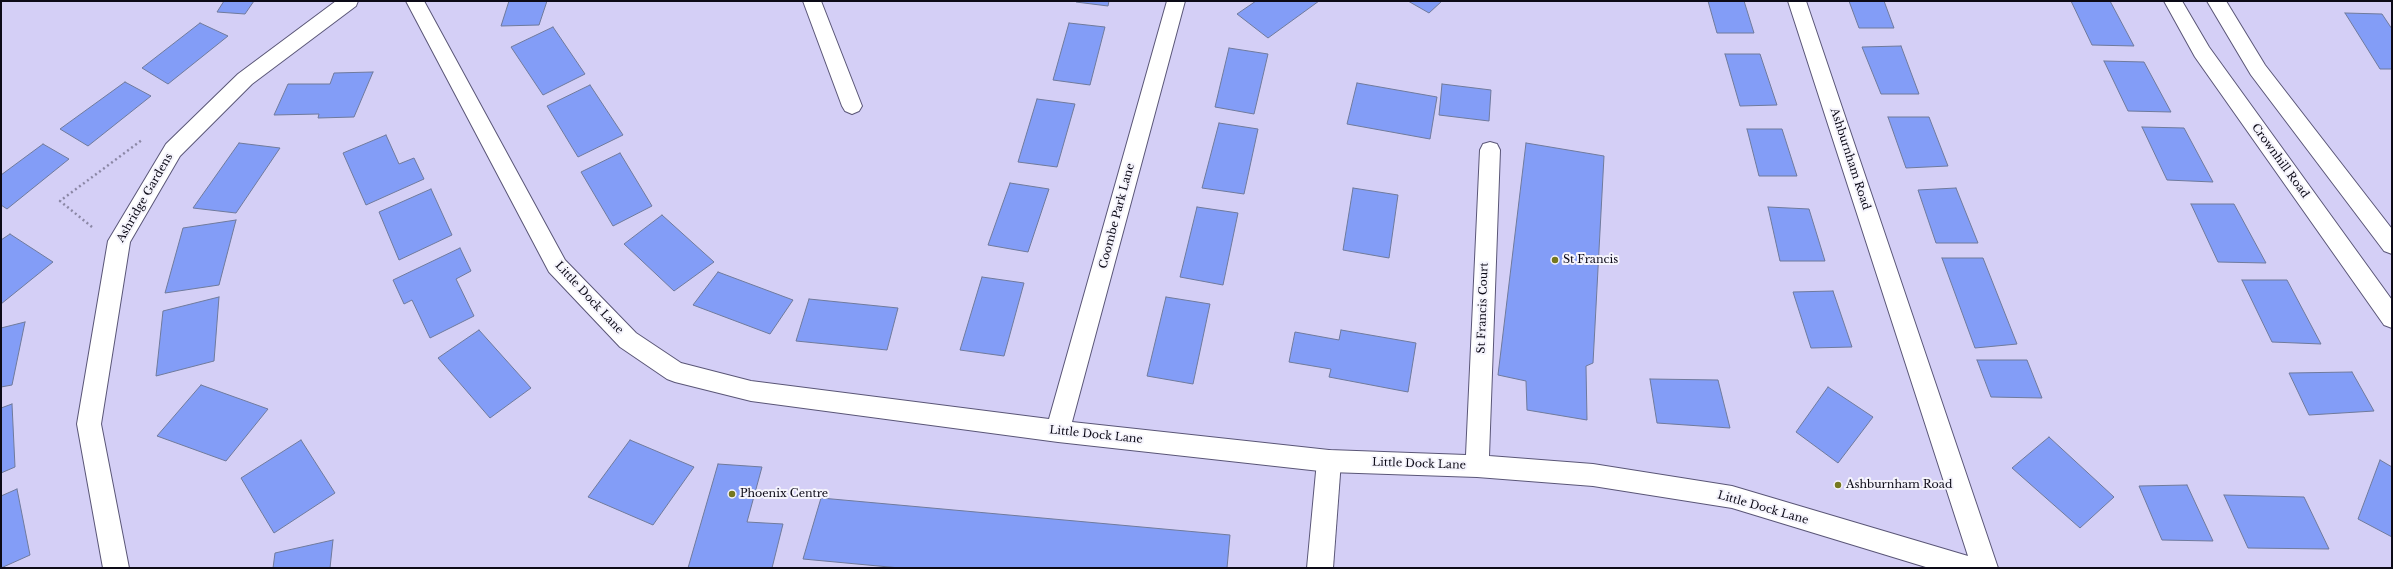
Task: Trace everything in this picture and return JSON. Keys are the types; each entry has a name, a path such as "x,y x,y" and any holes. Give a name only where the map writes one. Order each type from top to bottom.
{"street":[{"name":"Ashridge Gardens","path":"116,568 89,424 119,241 173,150 245,79 349,1"},
{"name":"Little Dock Lane","path":"414,1 557,266 599,312 628,340 675,372 751,391 1058,431 1329,460 1477,466 1593,475 1732,497 1969,568"},
{"path":"812,1 852,106"},
{"name":"Coombe Park Lane","path":"1058,431 1176,1"},
{"name":"Ashburnham Road","path":"1797,1 1985,568"},
{"name":"Crownhill Road","path":"2173,1 2202,52 2392,318"},
{"path":"2216,1 2258,70 2392,245"},
{"name":"St Francis Court","path":"1477,466 1490,150"},
{"path":"1320,568 1329,460"}],"building":[{"path":"224,1 254,1 245,14 217,12"},
{"path":"509,1 547,1 539,25 501,26"},
{"path":"1076,1 1109,1 1108,6 1076,2"},
{"path":"1256,1 1319,1 1268,38 1237,14"},
{"path":"1408,1 1442,1 1429,13"},
{"path":"1708,1 1744,1 1754,33 1717,33"},
{"path":"1849,1 1884,1 1894,28 1859,28"},
{"path":"2071,1 2110,1 2134,46 2092,45"},
{"path":"2345,13 2382,14 2392,29 2392,69 2380,69"},
{"path":"200,23 228,36 168,84 142,68"},
{"path":"1069,23 1105,27 1090,85 1053,80"},
{"path":"553,27 585,74 543,95 511,47"},
{"path":"1901,46 1919,94 1881,94 1862,47"},
{"path":"1229,48 1268,54 1254,114 1215,107"},
{"path":"1725,54 1760,54 1777,105 1740,106"},
{"path":"2104,61 2144,62 2171,112 2128,111"},
{"path":"373,72 354,117 318,118 319,114 274,115 288,84 330,84 334,73"},
{"path":"125,82 151,96 88,146 60,129"},
{"path":"1357,83 1437,97 1430,139 1347,124"},
{"path":"1442,84 1491,90 1489,121 1439,115"},
{"path":"590,85 623,135 578,157 547,106"},
{"path":"1037,99 1075,104 1057,167 1018,162"},
{"path":"1888,117 1929,117 1948,166 1906,168"},
{"path":"1219,123 1258,129 1244,194 1202,188"},
{"path":"2142,127 2184,128 2213,182 2167,180"},
{"path":"1747,129 1782,129 1797,176 1759,176"},
{"path":"386,135 399,164 414,158 424,179 366,205 343,153"},
{"path":"239,143 280,148 236,213 193,208"},
{"name":"St Francis","path":"1526,143 1604,156 1593,363 1586,366 1587,420 1527,410 1526,381 1498,375"},
{"path":"43,144 69,159 7,209 1,205 1,175"},
{"path":"620,153 652,206 613,226 581,172"},
{"path":"1010,183 1049,189 1028,252 988,245"},
{"path":"1353,188 1398,195 1389,258 1343,250"},
{"path":"1956,188 1978,243 1936,243 1918,190"},
{"path":"431,189 452,235 399,260 379,212"},
{"path":"2191,204 2234,204 2266,263 2218,262"},
{"path":"1197,207 1238,213 1223,285 1180,277"},
{"path":"1768,207 1809,209 1825,261 1780,261"},
{"path":"662,215 714,262 674,291 624,244"},
{"path":"236,220 219,285 165,293 183,228"},
{"path":"10,234 53,262 1,304 1,240"},
{"path":"460,248 471,271 456,279 474,316 430,338 412,300 404,304 393,280"},
{"path":"1942,258 1983,258 2017,344 1975,348"},
{"path":"718,272 793,300 770,334 693,305"},
{"path":"982,277 1024,283 1004,356 960,350"},
{"path":"2242,280 2287,280 2321,344 2272,342"},
{"path":"1833,291 1852,347 1811,348 1793,292"},
{"path":"219,297 214,361 156,376 163,311"},
{"path":"1166,297 1210,304 1193,384 1147,376"},
{"path":"809,299 898,308 887,350 796,341"},
{"path":"25,322 12,385 1,387 1,328"},
{"path":"479,330 531,388 490,418 438,358"},
{"path":"1341,330 1416,343 1408,392 1329,377 1331,369 1289,362 1295,332 1339,340"},
{"path":"1977,360 2027,360 2042,398 1991,397"},
{"path":"2352,372 2374,411 2309,415 2289,373"},
{"path":"1650,379 1718,380 1730,428 1657,423"},
{"path":"201,385 268,409 226,461 157,436"},
{"path":"1828,387 1873,417 1838,463 1796,432"},
{"path":"12,404 15,467 1,473 1,408"},
{"path":"2049,437 2114,497 2080,528 2012,468"},
{"path":"301,440 335,493 274,533 241,478"},
{"path":"630,440 694,467 653,525 588,497"},
{"path":"2380,460 2392,467 2392,537 2358,519"},
{"name":"Phoenix Centre","path":"718,464 762,467 747,522 783,524 772,568 688,568"},
{"path":"2187,485 2213,541 2162,540 2139,486"},
{"path":"17,489 30,555 1,568 1,496"},
{"path":"2224,495 2304,497 2329,549 2248,548"},
{"path":"821,498 1230,535 1227,568 900,568 803,559"},
{"path":"333,540 330,568 273,568 275,553"}],"place":[{"name":"St Francis","path":"1555,260"},
{"name":"Ashburnham Road","path":"1838,485"},
{"name":"Phoenix Centre","path":"732,494"}]}
